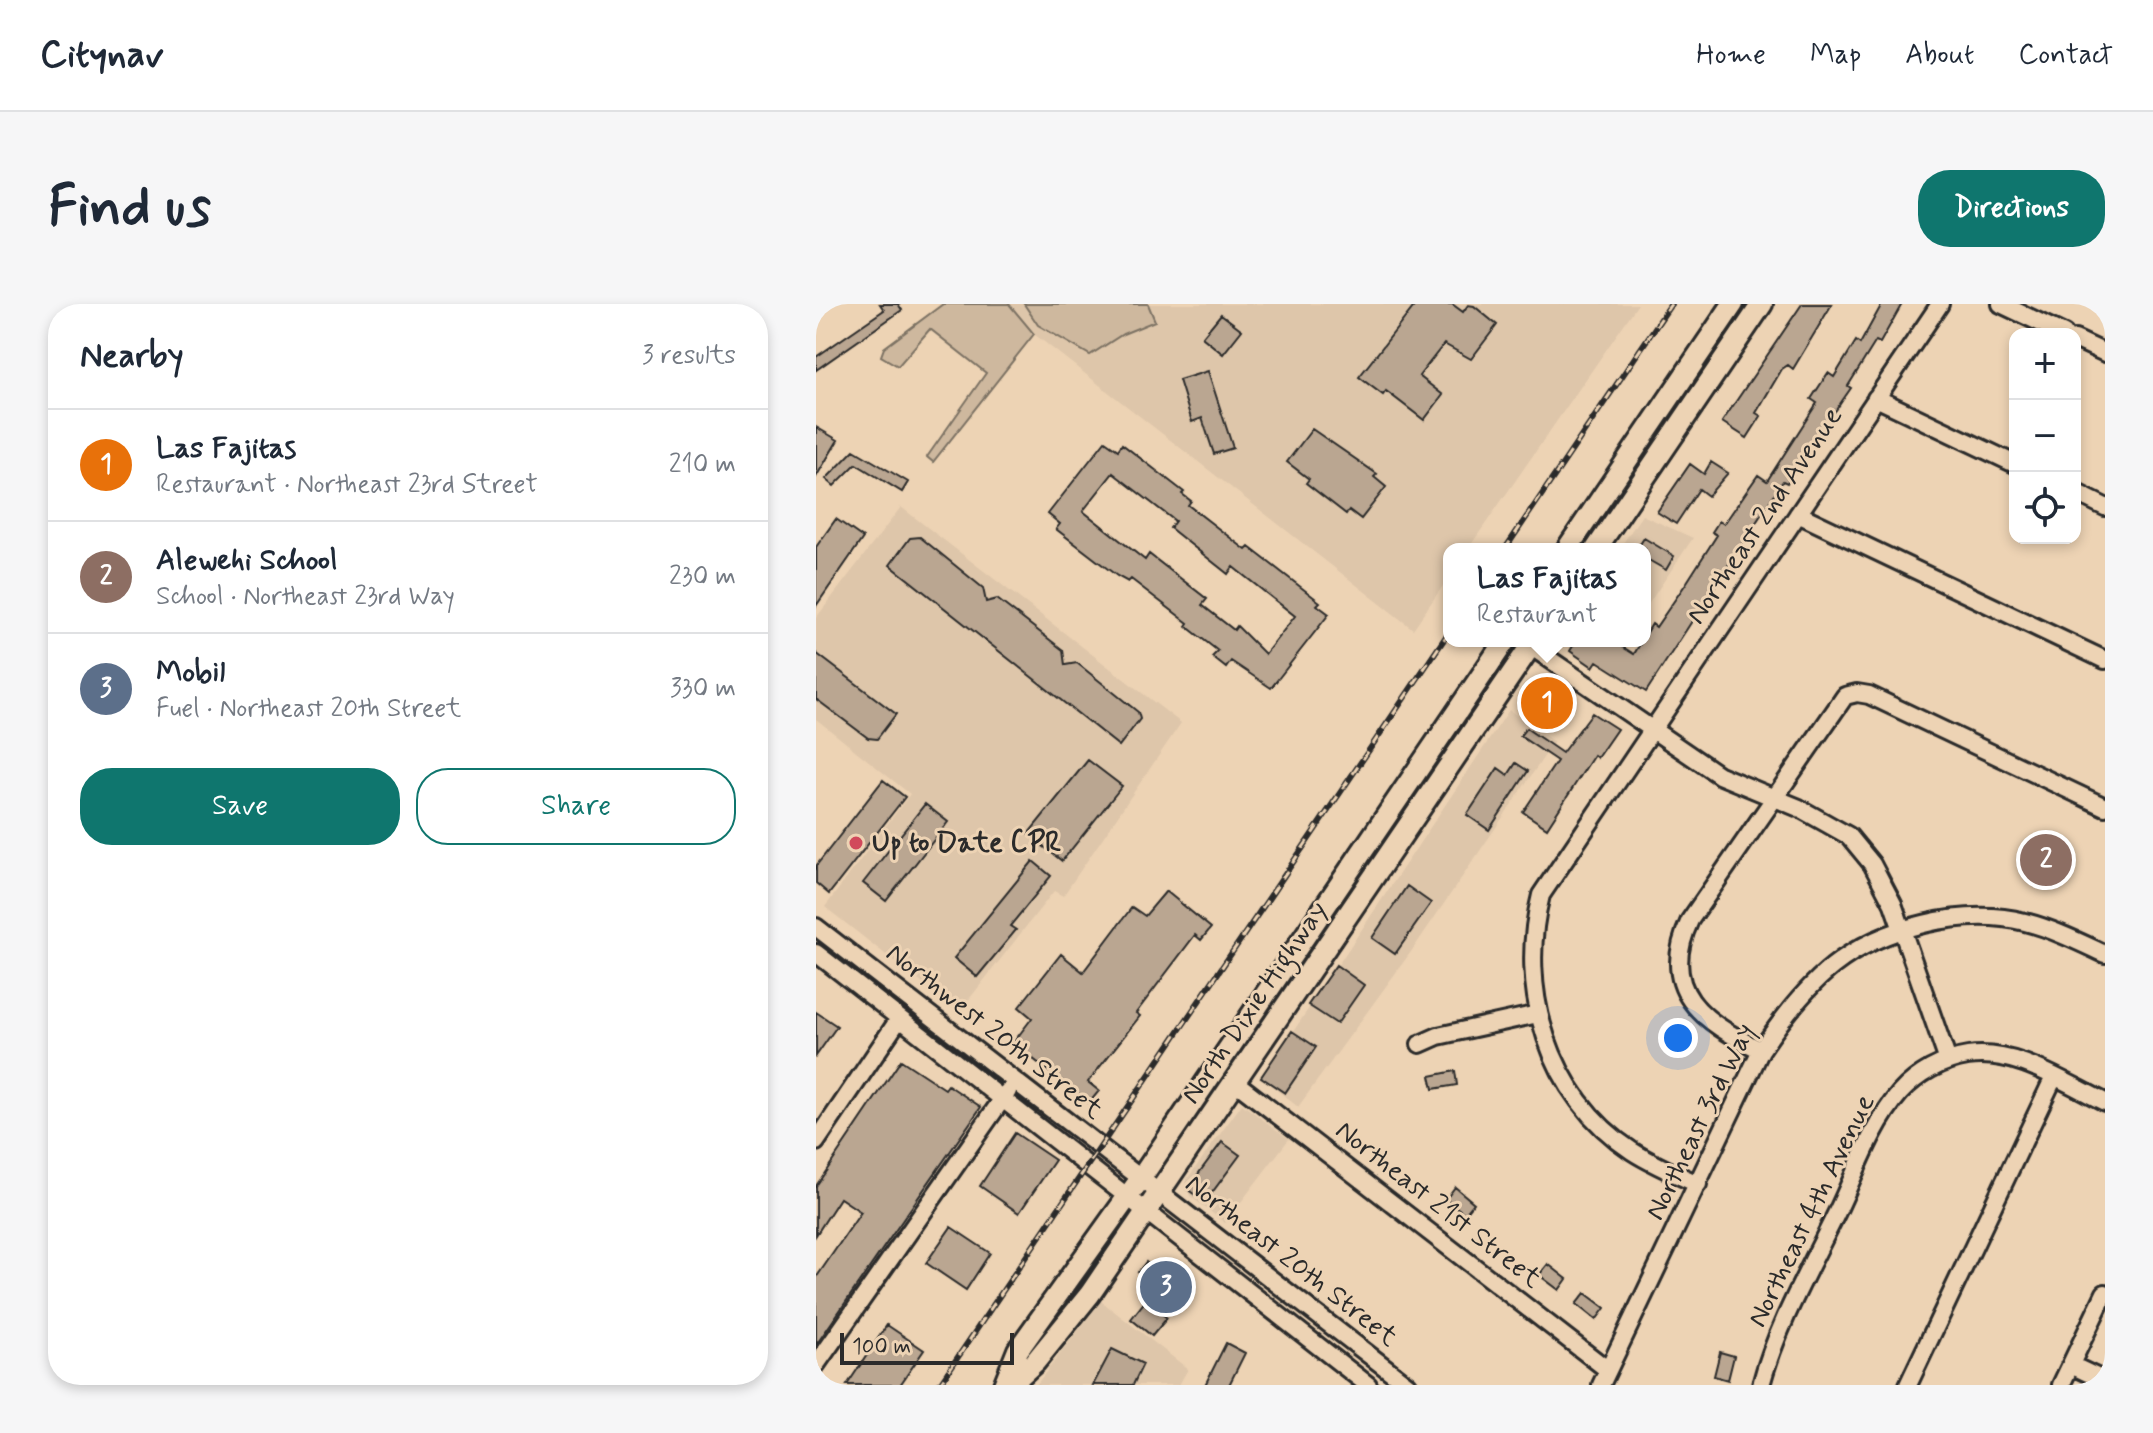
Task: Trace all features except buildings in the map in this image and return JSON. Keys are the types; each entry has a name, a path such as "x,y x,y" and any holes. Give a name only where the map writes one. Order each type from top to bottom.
{"main road":[{"path":"1571,543 1733,304"},
{"path":"1600,543 1762,304"},
{"name":"North Dixie Highway","path":"1007,1385 1018,1350 1141,1178 1501,647"},
{"name":"North Dixie Highway","path":"1007,1385 1035,1362 1090,1294 1356,904 1526,647"},
{"path":"1336,889 1356,904"}],"street":[{"name":"Northeast 2nd Avenue","path":"1698,1184 1632,1151 1610,1135 1556,1064 1538,1014 1531,950 1541,895 1940,304"},
{"path":"2001,304 2051,328"},
{"path":"2081,342 2105,353"},
{"path":"1876,398 2009,461"},
{"path":"2081,495 2105,507"},
{"path":"1798,514 2105,660"},
{"path":"1535,647 1719,775 1799,808 1849,836 1883,883 1948,1061"},
{"path":"1761,1050 1716,1028 1699,1013 1685,990 1679,957 1681,938 1690,920 1836,704 1857,693 1869,695 2105,807"},
{"name":"Northeast 3rd Way","path":"1605,1378 1761,1050 1780,1022 1833,965 1902,931 1937,922 1988,919 2024,922 2105,954"},
{"name":"Northwest 20th Street","path":"816,927 1141,1178"},
{"name":"Northwest 20th Street","path":"816,953 1128,1196"},
{"path":"1420,1044 1438,1036 1538,1014"},
{"path":"816,1142 899,1019"},
{"path":"918,1033 956,1036"},
{"name":"Northeast 4th Avenue","path":"1761,1385 1787,1316 1879,1124 1899,1094 1919,1075 1948,1061 1979,1055 2004,1057 2105,1102"},
{"path":"1908,1385 2054,1077"},
{"path":"816,1365 1015,1081"},
{"name":"Northeast 21st Street","path":"1235,1082 1605,1378"},
{"name":"Northeast 20th Street","path":"1141,1178 1408,1385"},
{"name":"Northeast 20th Street","path":"1128,1196 1368,1385"},
{"path":"2061,1385 2105,1293"},
{"path":"1297,1330 1310,1308"},
{"path":"2071,1365 2105,1381"}],"shaded area":[{"path":"943,304 1009,304 1034,334 933,462 927,457 986,373 930,329 898,366 881,356 884,348"},
{"path":"1009,304 1638,304 1472,543 1443,543 1443,586 1413,629 1034,334"},
{"path":"1024,304 1148,304 1155,321 1123,334 1090,355 1038,325"},
{"path":"901,507 1181,723 1063,896 1054,891 959,1012 825,907 910,794 816,719 816,618"},
{"path":"1642,515 1693,538 1651,600 1651,543 1623,543"},
{"path":"1509,710 1554,742 1413,949 1298,1107 1262,1078"},
{"path":"1242,1104 1289,1139 1225,1223 1190,1196 1185,1182"},
{"path":"1101,1301 1188,1369 1179,1385 1036,1385"}],"railway":[{"path":"1509,543 1671,304"},
{"path":"939,1385 1443,641"}],"place":[{"name":"Las Fajitas","path":"1547,703"},
{"name":"Up to Date CPR","path":"856,843"},
{"name":"Alewehi School","path":"2046,860"},
{"name":"Mobil","path":"1166,1287"}]}
